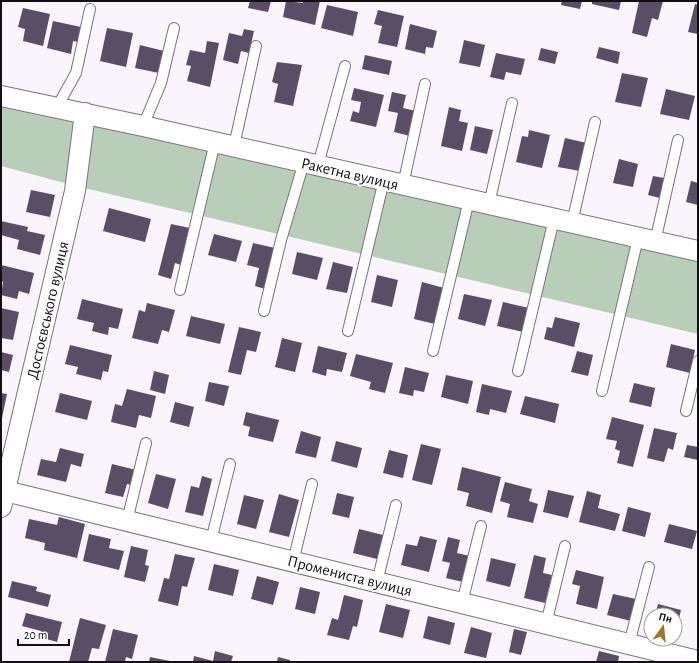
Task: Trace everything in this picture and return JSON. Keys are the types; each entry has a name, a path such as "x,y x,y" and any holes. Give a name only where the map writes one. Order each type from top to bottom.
{"street":[{"name":"Ракетна вулиця","path":"1,96 234,146 698,251"},
{"name":"Достоєвського вулиця","path":"2,496 75,191 85,113"},
{"name":"Промениста вулиця","path":"2,496 127,521 698,661"}],"lane":[{"path":"57,107 76,73 90,9"},
{"path":"143,126 161,83 174,28"},
{"path":"234,146 256,46"},
{"path":"264,311 281,240 311,164 345,66"},
{"path":"403,184 425,84"},
{"path":"489,204 512,103"},
{"path":"518,371 563,221 595,122"},
{"path":"602,391 678,140"},
{"path":"180,290 215,142"},
{"path":"348,330 384,180"},
{"path":"433,351 469,200"},
{"path":"686,411 698,361"},
{"path":"127,521 146,443"},
{"path":"211,542 230,464"},
{"path":"293,562 312,484"},
{"path":"377,582 396,505"},
{"path":"462,603 481,526"},
{"path":"546,624 565,546"},
{"path":"629,644 649,567"}],"green space":[{"path":"1,102 698,257 698,334 76,186 1,166"}],"building":[{"path":"250,1 271,1 268,12 248,8"},
{"path":"286,1 303,3 303,1 320,1 315,25 283,17"},
{"path":"562,1 582,1 580,9 561,5"},
{"path":"592,1 621,1 619,10 592,4"},
{"path":"639,1 663,1 658,20 652,18 647,37 632,33"},
{"path":"695,4 698,5 698,34 688,32"},
{"path":"327,5 358,12 353,36 321,28"},
{"path":"23,8 50,14 43,46 23,41 25,29 18,27"},
{"path":"378,10 404,16 397,47 378,43 382,26 374,24"},
{"path":"53,21 81,27 78,42 73,41 71,54 47,48"},
{"path":"410,24 437,31 433,48 426,47 425,54 405,49"},
{"path":"107,28 133,33 126,67 100,61"},
{"path":"244,29 254,31 249,53 241,51 238,64 223,60 229,33 242,36"},
{"path":"464,40 485,45 480,67 459,63"},
{"path":"207,41 219,43 210,87 187,81 191,66 186,65 190,50 205,53"},
{"path":"140,45 164,51 159,73 135,68"},
{"path":"599,47 620,52 618,64 596,58"},
{"path":"541,48 558,52 555,64 538,60"},
{"path":"496,53 525,59 521,75 506,72 504,80 490,77"},
{"path":"365,55 392,61 389,75 362,69"},
{"path":"277,62 302,65 293,106 274,102 278,84 272,82"},
{"path":"622,73 648,78 641,107 615,102"},
{"path":"354,88 384,95 376,127 350,121 353,111 359,113 361,102 351,100"},
{"path":"666,89 695,96 689,120 660,114"},
{"path":"392,92 406,95 403,108 416,111 410,136 394,132 398,113 388,111"},
{"path":"449,107 461,110 459,121 468,123 462,151 441,146"},
{"path":"475,126 493,130 487,154 470,150"},
{"path":"529,130 550,135 542,168 516,162 522,136 528,137"},
{"path":"565,138 587,143 580,171 558,167"},
{"path":"619,159 638,164 633,187 613,183"},
{"path":"653,176 664,178 660,198 648,195"},
{"path":"691,181 698,183 698,205 686,202"},
{"path":"31,190 55,195 50,217 26,212"},
{"path":"109,208 151,219 145,242 103,231"},
{"path":"1,221 28,227 27,231 45,235 40,255 17,249 19,240 1,235"},
{"path":"171,224 190,228 181,265 175,263 171,279 158,275"},
{"path":"214,234 242,241 236,262 208,255"},
{"path":"253,243 275,248 265,289 255,286 259,268 247,265"},
{"path":"297,252 323,258 317,280 292,274"},
{"path":"333,262 353,267 347,293 326,289"},
{"path":"1,265 34,273 29,294 19,291 17,299 1,295 3,282 1,281"},
{"path":"377,275 398,280 392,307 371,302"},
{"path":"422,282 444,288 435,324 414,319"},
{"path":"464,294 492,300 485,326 458,319"},
{"path":"82,299 123,309 118,329 109,327 108,335 92,331 94,323 77,319"},
{"path":"503,302 529,308 523,332 497,326"},
{"path":"147,303 175,310 169,332 162,330 158,344 132,338 139,310 145,312"},
{"path":"1,308 19,312 13,340 1,338"},
{"path":"191,316 225,324 220,344 186,336"},
{"path":"555,317 580,323 574,347 544,339 547,327 552,328"},
{"path":"239,327 261,332 256,352 247,350 241,375 228,372"},
{"path":"282,338 302,343 295,372 275,367"},
{"path":"671,344 695,350 690,373 666,367"},
{"path":"70,345 112,355 108,372 103,371 101,380 76,374 78,367 65,364"},
{"path":"318,346 347,353 342,372 327,369 326,376 312,372"},
{"path":"577,351 593,355 588,376 571,372"},
{"path":"1,352 13,355 9,372 1,370"},
{"path":"356,354 393,363 385,393 369,389 371,382 350,376"},
{"path":"405,367 429,373 424,392 414,390 413,396 399,393"},
{"path":"154,371 169,375 165,394 150,390"},
{"path":"446,375 473,381 468,404 441,397"},
{"path":"209,382 229,386 224,406 205,401"},
{"path":"634,383 655,388 651,407 629,402"},
{"path":"482,384 512,391 506,413 490,409 489,415 476,412"},
{"path":"127,389 156,396 151,418 139,415 136,428 111,422 115,404 122,406"},
{"path":"1,393 7,394 2,418 1,418"},
{"path":"60,393 92,401 87,420 55,412"},
{"path":"525,396 559,404 555,423 520,414"},
{"path":"175,402 194,407 189,427 170,422"},
{"path":"246,412 279,420 273,442 248,436 250,427 243,425"},
{"path":"612,417 644,425 633,467 617,463 620,451 615,449 617,441 606,439"},
{"path":"654,428 677,433 673,450 668,448 664,462 647,458"},
{"path":"301,431 321,437 316,458 295,453"},
{"path":"336,441 362,448 357,468 331,461"},
{"path":"421,444 441,449 432,485 412,480"},
{"path":"687,445 698,447 698,460 684,457"},
{"path":"60,448 84,454 81,467 71,464 66,482 37,475 41,459 56,462"},
{"path":"389,450 408,455 403,478 383,473"},
{"path":"112,464 136,470 132,485 127,484 123,497 105,493"},
{"path":"462,467 501,477 492,513 466,506 469,493 457,490"},
{"path":"156,474 176,479 168,509 148,503"},
{"path":"202,476 212,479 203,516 185,512 191,486 199,488"},
{"path":"505,482 532,489 529,501 538,504 533,523 507,517 510,504 500,501"},
{"path":"548,490 574,496 568,518 543,512"},
{"path":"587,491 601,495 598,508 620,514 615,531 579,522"},
{"path":"337,493 354,497 349,518 332,514"},
{"path":"279,494 299,500 289,537 269,532"},
{"path":"244,495 264,500 256,529 237,524"},
{"path":"628,507 651,513 645,537 622,531"},
{"path":"59,517 85,524 77,558 44,550 45,543 25,538 29,519 57,525"},
{"path":"669,524 697,531 692,549 664,542"},
{"path":"359,529 383,535 377,559 353,553"},
{"path":"89,534 111,539 109,548 124,551 119,570 83,561"},
{"path":"420,536 437,540 429,572 401,565 406,544 417,546"},
{"path":"448,537 460,540 457,553 470,556 463,582 446,578 450,563 442,561"},
{"path":"131,546 148,550 145,565 149,566 145,582 124,577"},
{"path":"175,554 195,558 187,587 182,586 178,606 158,601 164,578 169,579"},
{"path":"534,555 546,558 543,573 552,575 545,603 524,598"},
{"path":"491,558 516,564 510,587 486,581"},
{"path":"214,564 239,570 233,596 208,590"},
{"path":"576,570 604,577 597,609 576,604 580,586 572,584"},
{"path":"257,576 279,582 273,605 251,599"},
{"path":"12,581 37,587 36,591 51,595 48,607 8,597"},
{"path":"300,587 320,592 315,614 295,609"},
{"path":"613,594 636,599 631,621 607,615"},
{"path":"344,595 363,600 357,627 353,626 349,640 327,635 332,618 338,620"},
{"path":"386,604 410,610 403,638 379,632"},
{"path":"658,604 670,607 657,607"},
{"path":"26,613 62,622 57,642 39,637 41,631 22,626"},
{"path":"428,616 455,623 450,645 423,638"},
{"path":"80,618 106,625 99,649 92,648 88,662 69,662"},
{"path":"471,627 492,633 486,658 464,653"},
{"path":"113,629 138,635 132,659 126,657 125,662 105,662"},
{"path":"514,629 527,632 521,655 509,652"},
{"path":"215,651 233,656 231,662 193,662 194,656 213,661"},
{"path":"599,651 619,656 618,662 596,662"},
{"path":"150,657 170,661 170,662 149,662"},
{"path":"278,657 290,660 290,662 277,662"}]}
